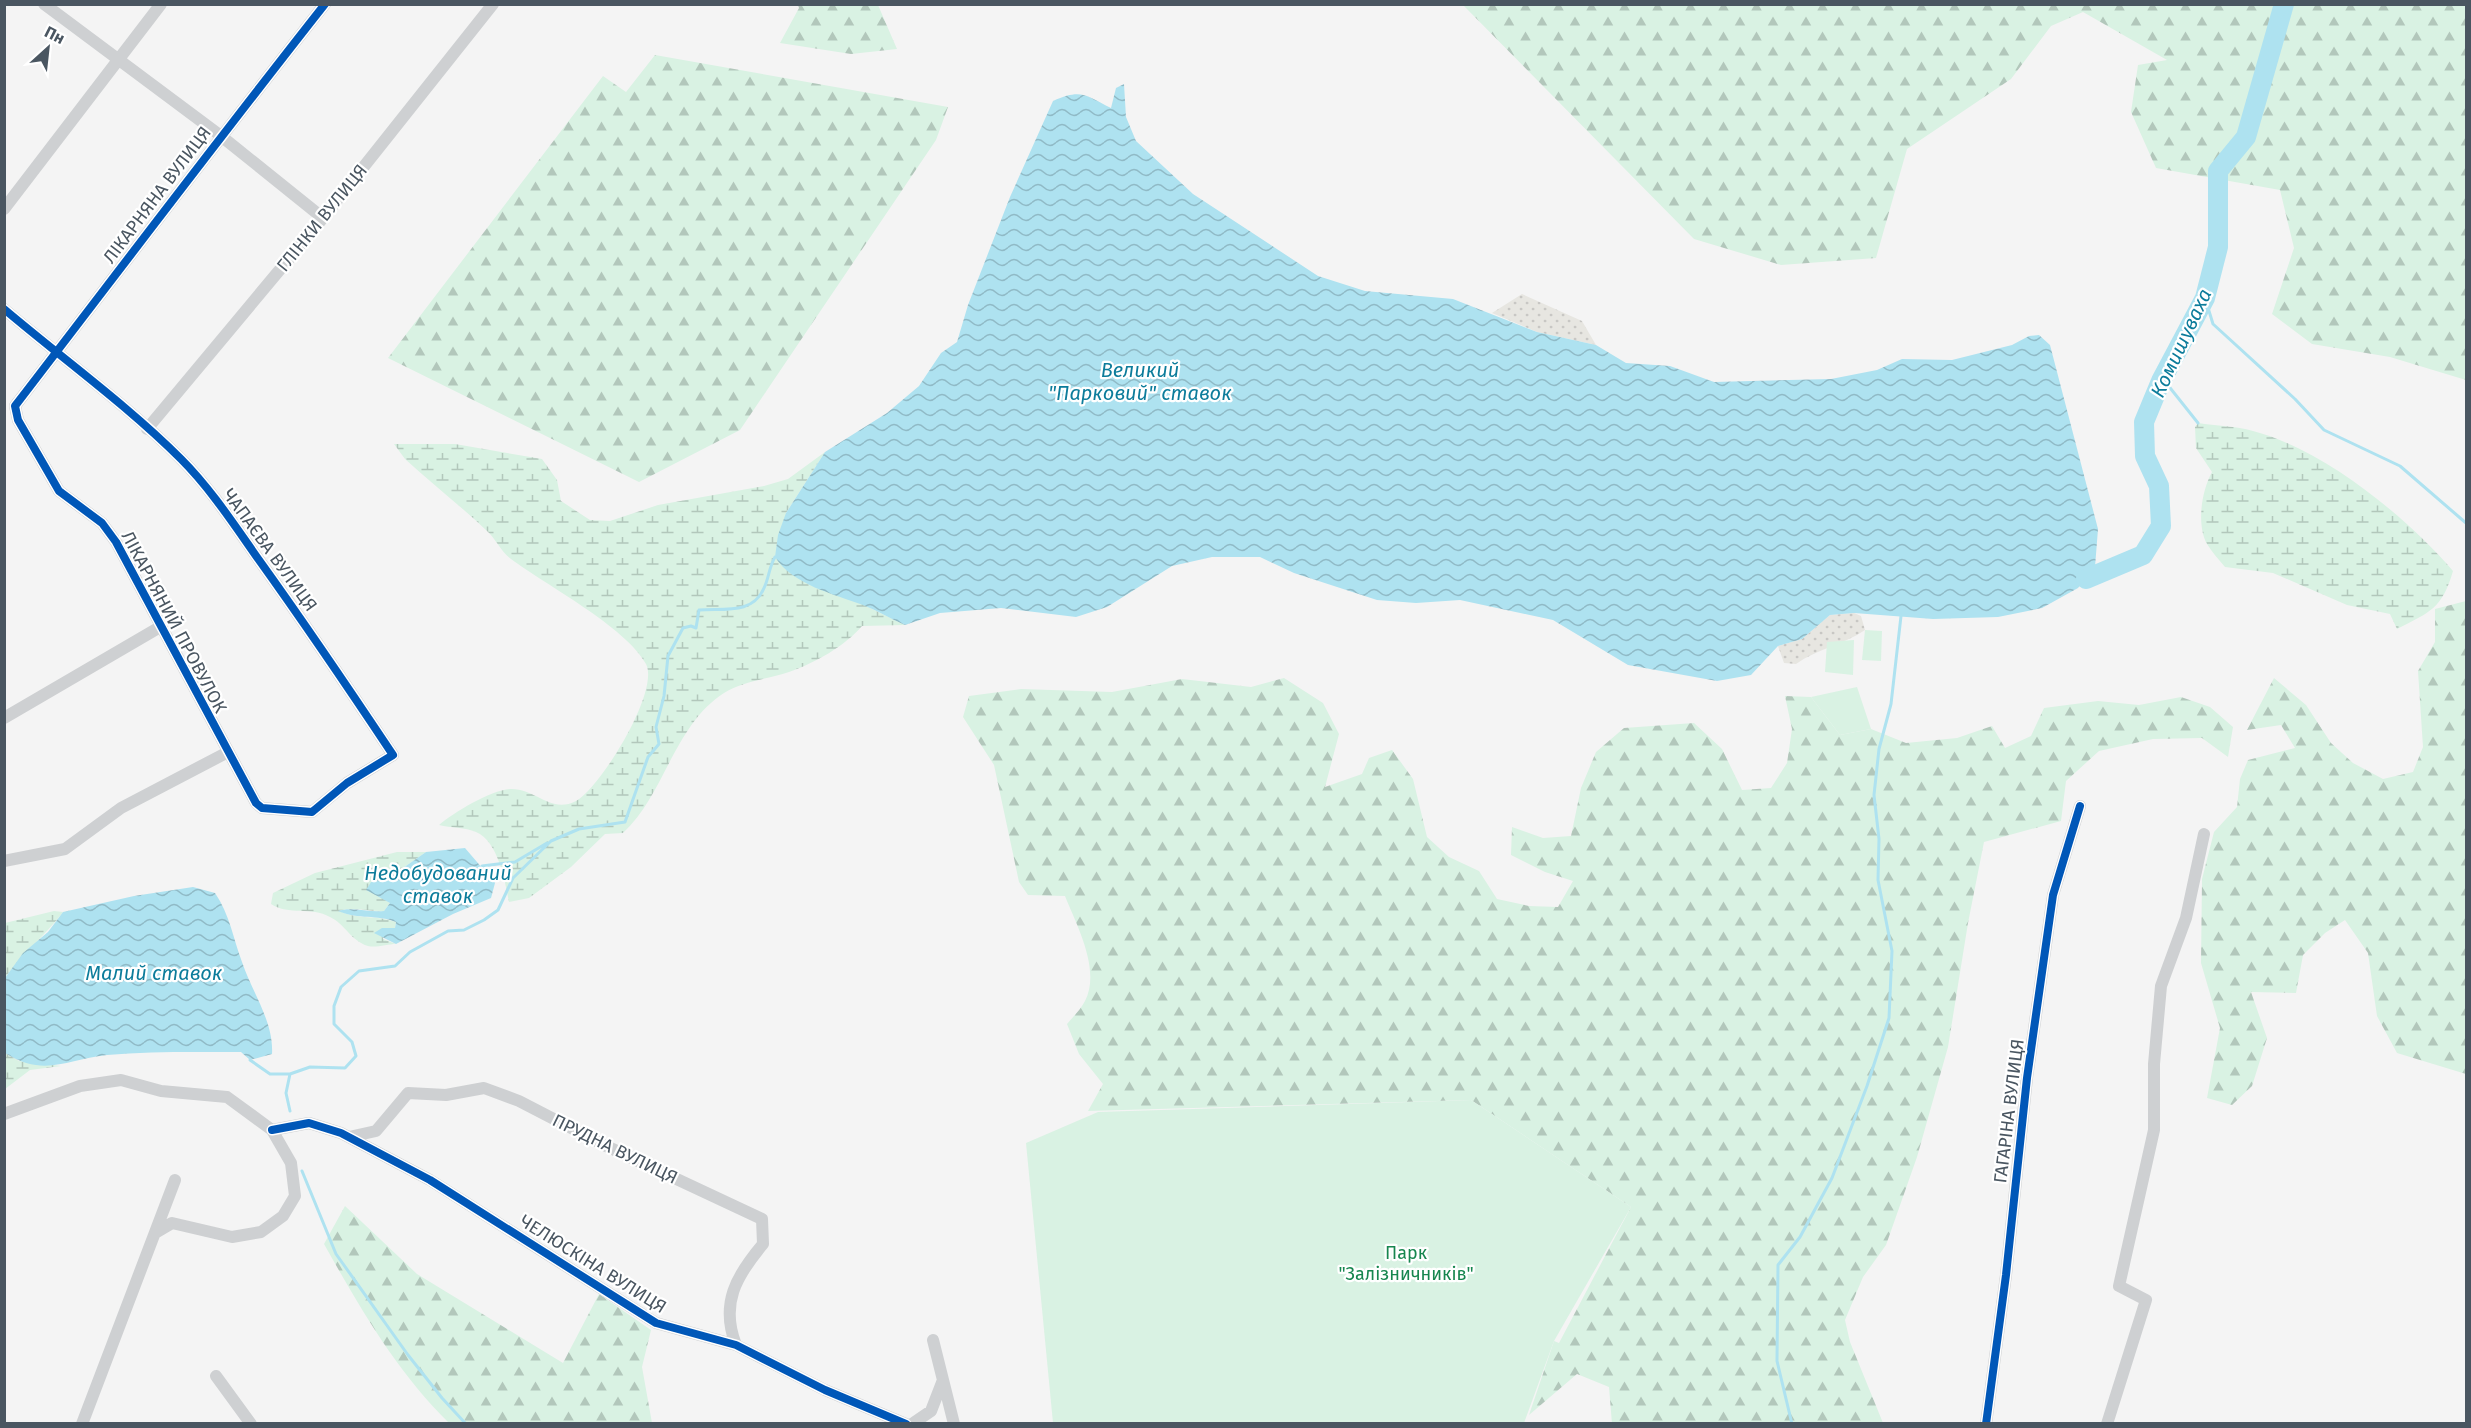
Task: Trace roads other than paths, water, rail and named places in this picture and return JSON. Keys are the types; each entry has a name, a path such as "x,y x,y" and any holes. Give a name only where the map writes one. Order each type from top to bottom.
{"street":[{"path":"44,4 221,136 323,218"},
{"path":"4,209 161,4"},
{"name":"ЛІКАРНЯНА ВУЛИЦЯ","path":"15,406 325,4"},
{"name":"ГЛІНКИ ВУЛИЦЯ","path":"147,429 323,218 493,4"},
{"name":"ЧАПАЄВА ВУЛИЦЯ","path":"4,309 182,460 219,504 321,646 393,754 347,783 324,802"},
{"name":"ЛІКАРНЯНИЙ ПРОВУЛОК","path":"15,406 18,420 59,491 102,523 116,542 241,778 262,808 312,812 324,802"},
{"name":"ЛІКАРНЯНИЙ ПРОВУЛОК","path":"4,718 160,627"},
{"path":"4,861 65,849 121,808 228,752"},
{"name":"ГАГАРІНА ВУЛИЦЯ","path":"1986,1424 2006,1275 2027,1078 2053,895 2080,806"},
{"path":"2108,1424 2146,1300 2119,1286 2154,1130 2154,1064 2161,986 2186,918 2204,834"},
{"path":"4,1114 80,1086 121,1080 161,1091 227,1097 272,1130 291,1163 295,1196 283,1216 261,1232 232,1237 172,1223 155,1233"},
{"name":"ПРУДНА ВУЛИЦЯ","path":"376,1131 408,1093 446,1095 484,1088 519,1101 604,1145 762,1219 762,1244 748,1262 729,1301 728,1324 736,1345"},
{"name":"ЧЕЛЮСКІНА ВУЛИЦЯ","path":"272,1130 309,1123 348,1137 430,1180 656,1323 736,1345 825,1390 906,1424"},
{"path":"348,1137 376,1131 379,1153"},
{"path":"82,1424 175,1180"},
{"path":"933,1340 954,1424"},
{"path":"216,1376 251,1424"},
{"path":"912,1424 931,1411 943,1380"}],"water":[{"name":"Великий \"Парковий\" ставок","path":"1124,84 1126,117 1136,141 1193,194 1318,276 1365,291 1453,299 1537,332 1596,345 1626,363 1670,366 1714,382 1831,379 1877,370 1902,359 1952,360 2012,345 2029,336 2039,335 2050,345 2098,529 2095,567 2078,588 2042,608 1998,617 1933,619 1854,613 1830,615 1802,639 1778,646 1751,675 1717,681 1628,665 1553,620 1460,600 1416,603 1377,600 1294,573 1260,557 1212,557 1172,566 1107,607 1076,617 1001,608 940,613 905,625 863,605 803,582 792,575 775,557 778,535 786,513 825,452 887,413 919,386 941,353 957,342 968,305 1010,197 1053,101 1078,94 1111,108 1116,88"},
{"name":"Недобудований ставок","path":"465,848 495,883 491,898 453,914 396,944 374,933 382,928 395,928 396,922 338,911 349,909 384,911 390,903 366,890 371,882 390,877 426,852"},
{"name":"Малий ставок","path":"193,887 215,893 224,910 246,973 270,1030 272,1054 250,1060 241,1052 140,1053 107,1055 44,1066 19,1060 5,1053 5,978 23,953 48,932 63,912 134,896"}],"waterway":[{"name":"Комишуваха","path":"2086,579 2143,555 2161,526 2159,486 2145,456 2144,422 2161,381 2205,298 2218,247 2218,171 2246,137 2284,4"},
{"path":"2205,298 2213,324 2295,399 2324,430 2400,466 2466,523"},
{"path":"2163,379 2198,423"},
{"path":"250,1060 270,1074 290,1074 310,1067 345,1068 356,1056 352,1042 334,1024 334,1006 341,987 359,971 395,966 410,952 448,931 464,930 484,920 498,910 513,878 551,841 579,829 625,822 648,757 659,744 656,727 664,696 668,656 683,628 691,626 696,628 699,610 736,608 753,603 764,588 775,557"},
{"path":"1792,1424 1777,1361 1778,1265 1800,1237 1832,1178 1867,1086 1889,1018 1892,951 1878,880 1879,839 1874,795 1879,749 1891,704 1901,616"},
{"path":"482,866 515,862 547,843"},
{"path":"290,1074 286,1093 290,1111"},
{"path":"302,1171 336,1254 408,1355 466,1424"}],"park label":[{"name":"Парк \"Залізничників\"","path":"1406,1263"}]}
